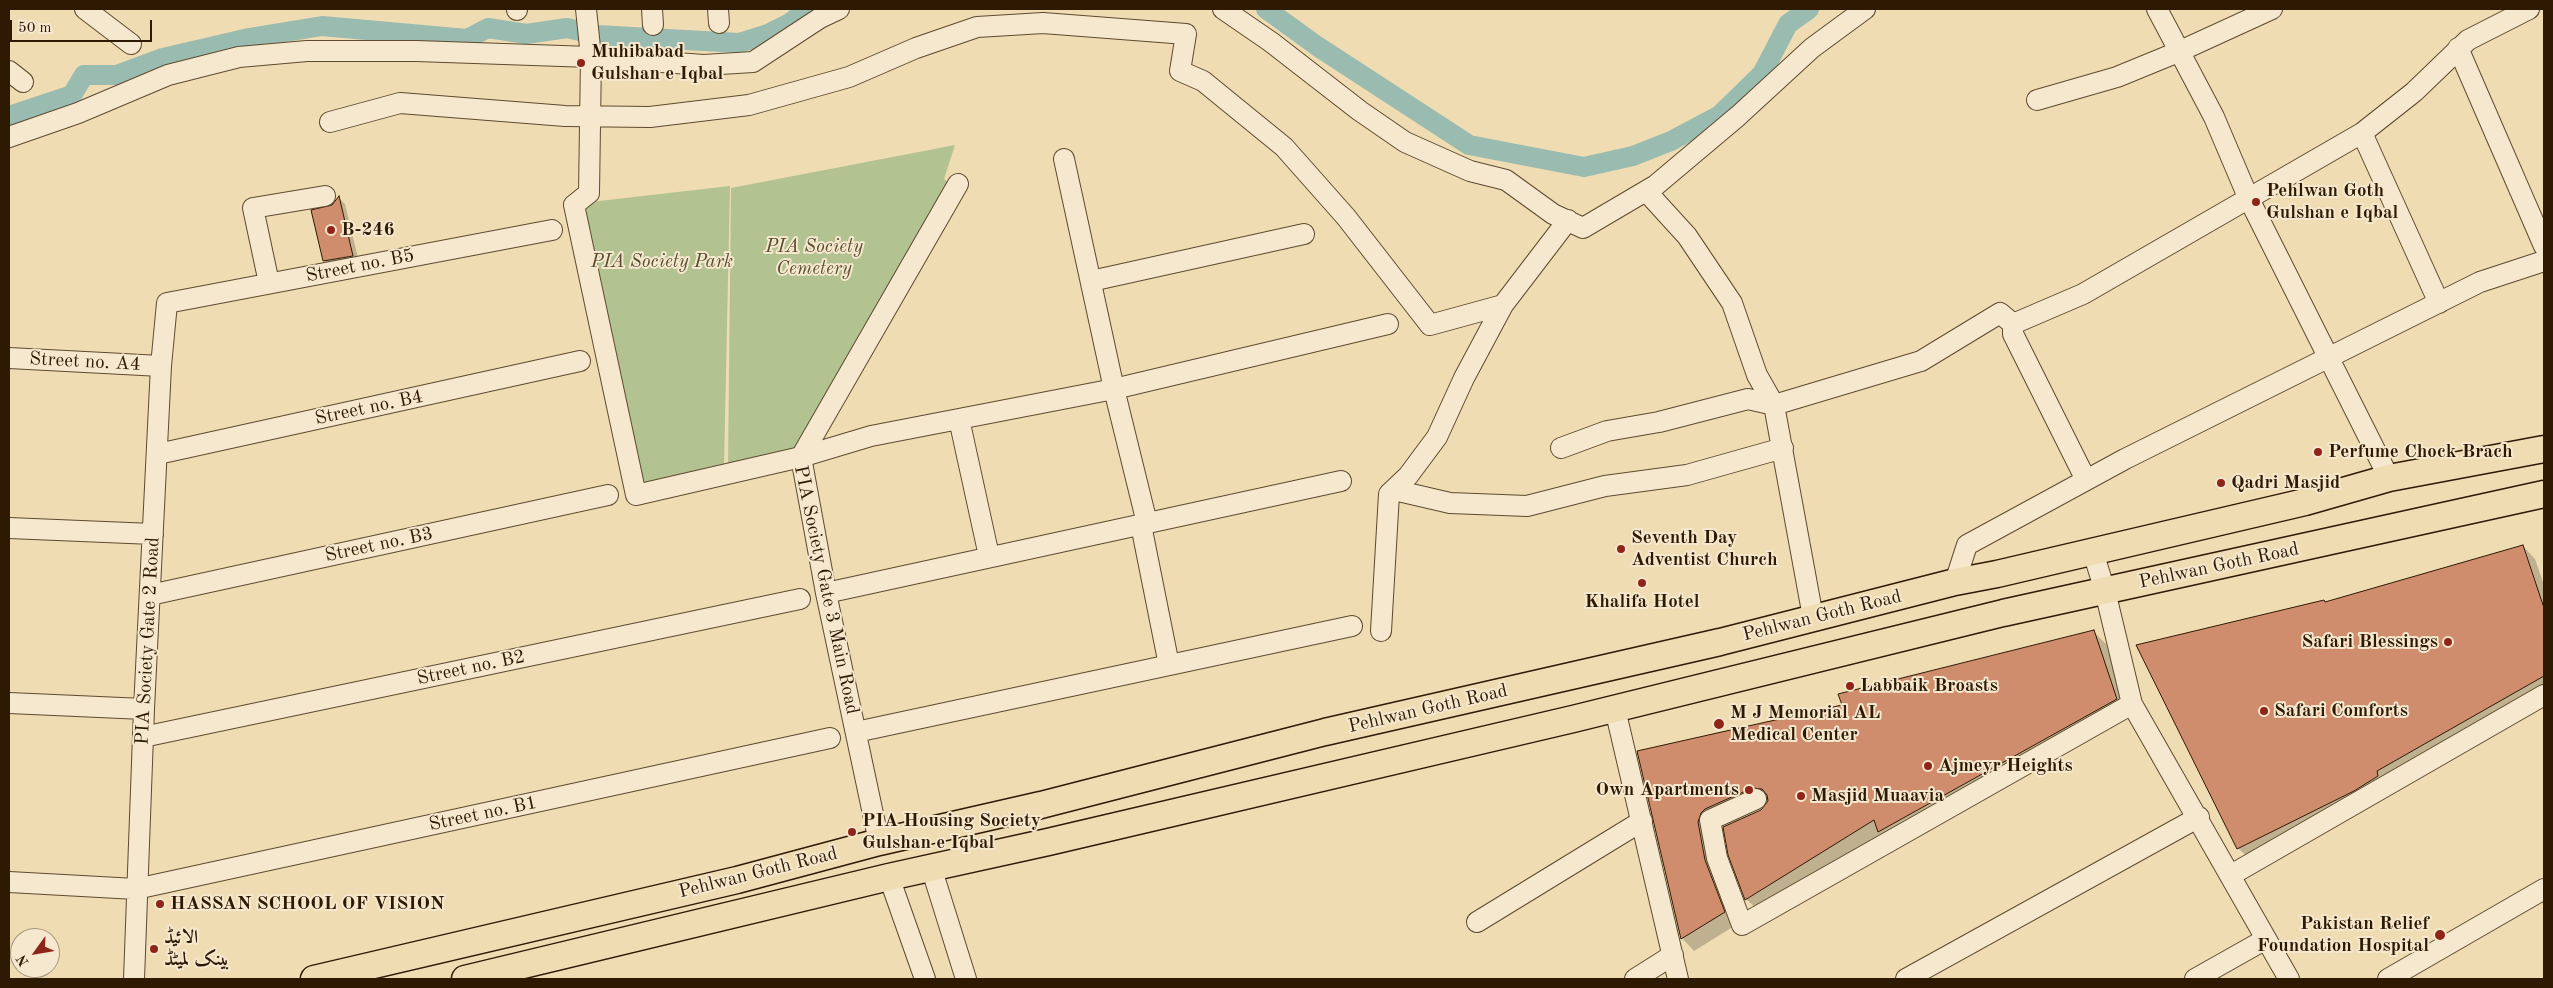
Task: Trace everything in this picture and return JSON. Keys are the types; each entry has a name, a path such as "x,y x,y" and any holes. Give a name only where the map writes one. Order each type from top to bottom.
{"main road":[{"name":"Pehlwan Goth Road","path":"314,979 762,873 879,842 1041,805 1325,732 1639,661 1955,582 2093,552 2305,502 2390,478 2544,449"},
{"name":"Pehlwan Goth Road","path":"465,979 889,876 1048,842 1615,709 2105,591 2544,494"},
{"path":"1854,608 1864,648"},
{"path":"1639,661 1646,701"},
{"path":"1041,805 1048,842"},
{"path":"762,873 769,906"}],"street":[{"path":"85,9 131,44"},
{"path":"586,9 591,49 589,116"},
{"path":"9,137 78,113 168,75 239,57 307,51 591,49 704,65 753,62 820,18 839,9"},
{"path":"1223,9 1271,42 1360,111 1405,142 1470,171 1506,180 1553,214 1584,228 1656,185 1738,116 1812,48 1865,9"},
{"path":"2157,9 2214,117 2248,197 2390,478"},
{"path":"2036,100 2117,77 2178,52 2272,9"},
{"path":"2013,324 2083,294 2248,197 2362,133 2414,92 2468,40 2529,9"},
{"path":"330,122 400,103 589,116 650,117 749,105 849,77 916,48 977,27 1043,24 1186,34 1180,71 1203,81 1284,147 1346,217 1430,325 1503,305"},
{"path":"2458,48 2544,246"},
{"name":"PIA Society Gate 3 Main Road","path":"589,116 589,193 574,204 636,495 801,457 826,593 879,842"},
{"path":"2362,133 2439,302"},
{"path":"1064,159 1144,524 1169,665"},
{"path":"801,457 958,184"},
{"path":"1646,191 1687,236 1732,303 1757,375 1774,405 1813,617"},
{"path":"269,283 254,208 325,196"},
{"path":"1381,631 1389,494 1408,476 1438,436 1464,378 1503,305 1568,220"},
{"name":"Street no. B5","path":"167,302 552,230"},
{"path":"1091,281 1304,234"},
{"path":"1955,582 1967,544 2086,480 2439,302 2480,282 2544,261"},
{"name":"PIA Society Gate 2 Road","path":"134,979 144,709 161,366 167,302"},
{"path":"1561,448 1607,431 1659,422 1748,399 1774,405 1921,362 2000,314 2013,324"},
{"path":"801,457 871,436 1114,389 1388,324"},
{"path":"2013,324 2013,334 2086,480"},
{"name":"Street no. A4","path":"9,358 161,366"},
{"name":"Street no. B4","path":"158,454 580,361"},
{"path":"959,419 989,556"},
{"path":"1394,490 1450,503 1527,506 1605,486 1687,475 1783,448"},
{"path":"826,593 1341,480"},
{"name":"Street no. B3","path":"150,595 608,495"},
{"path":"9,528 153,534"},
{"path":"2093,552 2105,591 2132,704 2199,818 2289,979"},
{"name":"Street no. B2","path":"143,737 800,599"},
{"path":"856,732 1352,626"},
{"path":"2231,875 2544,695"},
{"path":"9,703 144,709"},
{"path":"1756,799 1710,820 1717,858 1742,925 2132,704"},
{"path":"1615,709 1678,979"},
{"name":"Street no. B1","path":"9,882 136,889 830,738"},
{"path":"1906,979 2199,818"},
{"path":"1478,922 1642,821"},
{"path":"931,868 966,979"},
{"path":"889,876 925,979"},
{"path":"2388,979 2544,890"},
{"path":"2195,979 2266,939"},
{"path":"1635,979 1673,955"}],"green space":[{"name":"PIA Society Cemetery","path":"955,145 944,179 950,184 800,458 728,466 731,188"},
{"name":"PIA Society Park","path":"730,186 724,467 641,485 582,203"}],"building":[{"name":"B-246","path":"339,196 353,256 323,261 311,210 332,205"},
{"path":"2523,545 2544,608 2544,676 2377,771 2378,776 2354,791 2237,849 2136,645 2324,600 2325,602"},
{"path":"2094,630 2117,699 1878,832 1874,820 1745,900 1728,855 1723,827 1761,810 1768,801 1767,795 1762,789 1752,788 1705,809 1701,813 1698,822 1705,860 1725,912 1681,939 1637,751 1842,705 1838,694"}],"waterway":[{"path":"9,116 72,95 84,75 117,75 163,58 249,38 322,26 467,39 488,28 526,34 567,28 597,35 739,43 768,34 790,23 808,9"},
{"path":"1266,9 1317,46 1469,145 1584,167 1633,156 1671,141 1720,115 1762,74 1788,24 1809,9"}],"place":[{"name":"Muhibabad Gulshan e Iqbal","path":"581,63"},
{"name":"Pehlwan Goth Gulshan e Iqbal","path":"2256,202"},
{"name":"B-246","path":"331,230"},
{"name":"Perfume Chock Brach","path":"2318,452"},
{"name":"Qadri Masjid","path":"2221,483"},
{"name":"Seventh Day Adventist Church","path":"1621,549"},
{"name":"Khalifa Hotel","path":"1642,583"},
{"name":"Safari Blessings","path":"2448,642"},
{"name":"Labbaik Broasts","path":"1850,686"},
{"name":"Safari Comforts","path":"2264,711"},
{"name":"M J Memorial AL Medical Center","path":"1719,724"},
{"name":"Ajmeyr Heights","path":"1928,766"},
{"name":"Own Apartments","path":"1749,790"},
{"name":"Masjid Muaavia","path":"1801,796"},
{"name":"PIA Housing Society Gulshan e Iqbal","path":"852,832"},
{"name":"HASSAN SCHOOL OF VISION","path":"160,904"},
{"name":"Pakistan Relief Foundation Hospital","path":"2440,935"},
{"name":"الائیڈ بینک لمیٹڈ","path":"154,949"}]}
